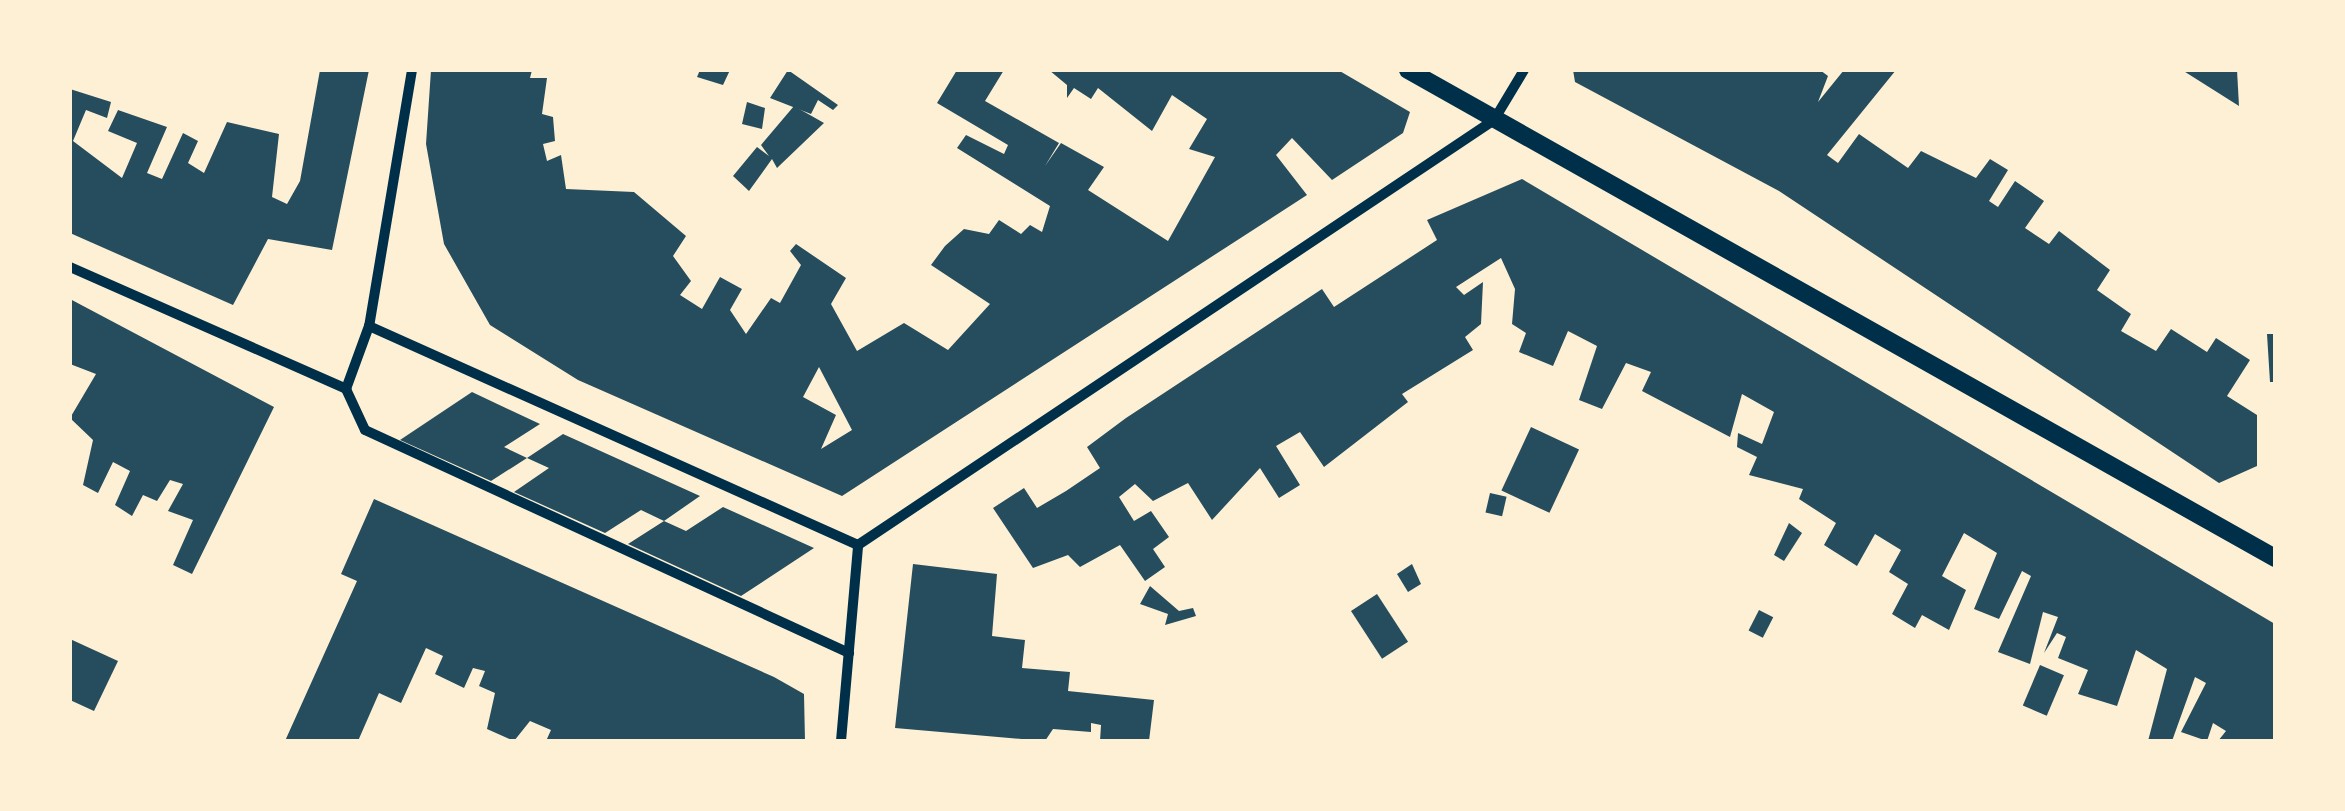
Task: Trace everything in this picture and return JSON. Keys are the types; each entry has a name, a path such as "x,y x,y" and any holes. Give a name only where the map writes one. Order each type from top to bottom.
{"street":[{"path":"346,389 369,326 412,70"},
{"path":"1408,70 2275,558"},
{"path":"858,545 1494,120 1524,70"},
{"path":"70,267 346,389 365,430 849,653"},
{"path":"369,326 858,545"},
{"path":"841,741 858,545"}],"building":[{"path":"320,70 369,70 332,250 268,239 233,305 70,233 70,89 111,102 107,118 86,110 73,141 122,178 137,143 108,131 118,110 167,127 147,173 162,179 183,133 198,141 188,163 204,173 227,122 279,134 272,197 287,204 300,181"},
{"path":"431,70 532,70 530,78 547,78 542,114 553,117 555,141 543,144 547,161 561,155 566,189 634,192 686,236 673,256 691,281 680,295 702,309 720,277 742,289 730,310 746,334 771,298 780,303 801,265 790,251 796,244 846,278 831,304 857,351 904,323 948,350 990,304 931,265 964,229 989,234 999,220 1021,234 1030,225 1042,232 1050,206 957,148 966,135 1004,154 1008,145 937,103 957,70 1004,70 985,101 1059,143 1045,166 1061,143 1104,167 1088,190 1168,241 1215,157 1189,149 1207,119 1172,95 1152,131 1098,88 1091,99 1074,88 1067,98 1067,85 1049,70 1338,70 1410,112 1403,133 1332,180 1292,138 1276,155 1307,195 842,496 578,380 490,325 444,244 426,144","holes":["819,367 852,430 821,449 836,415 803,397"]},
{"path":"700,70 730,70 723,85 697,77"},
{"path":"788,70 838,105 833,110 818,100 811,114 770,98"},
{"path":"1573,70 1820,70 1828,76 1818,102 1844,70 1896,70 1827,155 1838,163 1859,134 1908,168 1921,151 1976,178 1990,159 2008,170 1989,201 1998,207 2015,181 2044,201 2025,228 2049,244 2059,231 2110,270 2097,290 2131,314 2121,331 2156,351 2171,329 2207,352 2216,338 2250,360 2227,396 2257,415 2257,466 2219,483 1779,191 1575,82"},
{"path":"2182,70 2237,70 2239,106"},
{"path":"747,102 765,108 762,129 742,124"},
{"path":"794,106 824,123 777,168 772,159 749,191 733,176 757,147 769,156 761,145"},
{"path":"1522,179 2275,624 2275,741 2218,741 2226,731 2213,723 2207,741 2181,732 2206,683 2195,677 2172,741 2148,741 2167,669 2136,650 2117,706 2078,694 2088,670 2058,658 2066,637 2057,633 2044,653 2058,617 2043,612 2030,664 1998,652 2031,576 2022,571 1999,619 1974,609 1997,553 1964,533 1942,576 1966,590 1949,630 1922,615 1915,628 1892,614 1908,584 1889,572 1901,550 1875,534 1857,566 1824,545 1836,523 1799,499 1803,489 1749,475 1757,457 1737,447 1738,433 1762,444 1774,412 1742,394 1730,437 1642,391 1651,372 1626,363 1602,409 1579,400 1597,346 1568,331 1553,366 1519,352 1526,333 1512,324 1515,289 1501,258 1456,287 1464,295 1483,282 1481,324 1465,337 1473,350 1402,394 1408,402 1324,467 1300,432 1276,446 1300,485 1279,498 1260,468 1212,520 1188,483 1153,501 1135,484 1119,497 1134,521 1151,511 1169,537 1153,549 1165,567 1145,581 1120,545 1080,567 1068,555 1033,568 993,508 1024,488 1037,508 1066,491 1100,468 1087,447 1126,418 1322,289 1334,307 1437,240 1427,220"},
{"path":"70,299 274,407 192,574 173,565 193,520 168,511 183,484 170,480 157,501 143,495 132,516 115,505 130,471 113,462 98,493 83,485 93,440 70,418 96,374 70,364"},
{"path":"2267,334 2275,334 2275,382 2270,382"},
{"path":"472,392 540,424 504,447 527,458 491,481 400,440"},
{"path":"1531,427 1579,449 1549,513 1501,490"},
{"path":"563,434 700,496 664,521 641,510 605,533 514,492 549,468 527,458"},
{"path":"1490,493 1507,497 1502,516 1486,512"},
{"path":"374,499 774,677 804,694 805,741 546,741 551,730 530,721 514,741 487,729 495,693 479,686 485,671 473,668 464,688 435,674 443,656 426,648 401,703 379,693 358,741 285,741 357,581 341,574"},
{"path":"723,507 814,548 741,596 628,544 664,521 686,531"},
{"path":"1789,523 1802,533 1784,561 1774,555"},
{"path":"913,564 997,574 992,636 1025,640 1022,668 1070,672 1068,691 1154,700 1149,741 1100,741 1101,725 1091,723 1091,732 1053,729 1045,741 895,728"},
{"path":"1412,564 1421,584 1408,592 1397,574"},
{"path":"1150,586 1179,611 1193,608 1196,616 1165,625 1168,614 1140,604"},
{"path":"1377,594 1408,642 1382,659 1351,611"},
{"path":"1759,610 1773,617 1763,638 1749,630"},
{"path":"70,639 118,661 94,711 70,700"},
{"path":"2040,665 2064,675 2047,716 2023,706"}]}
